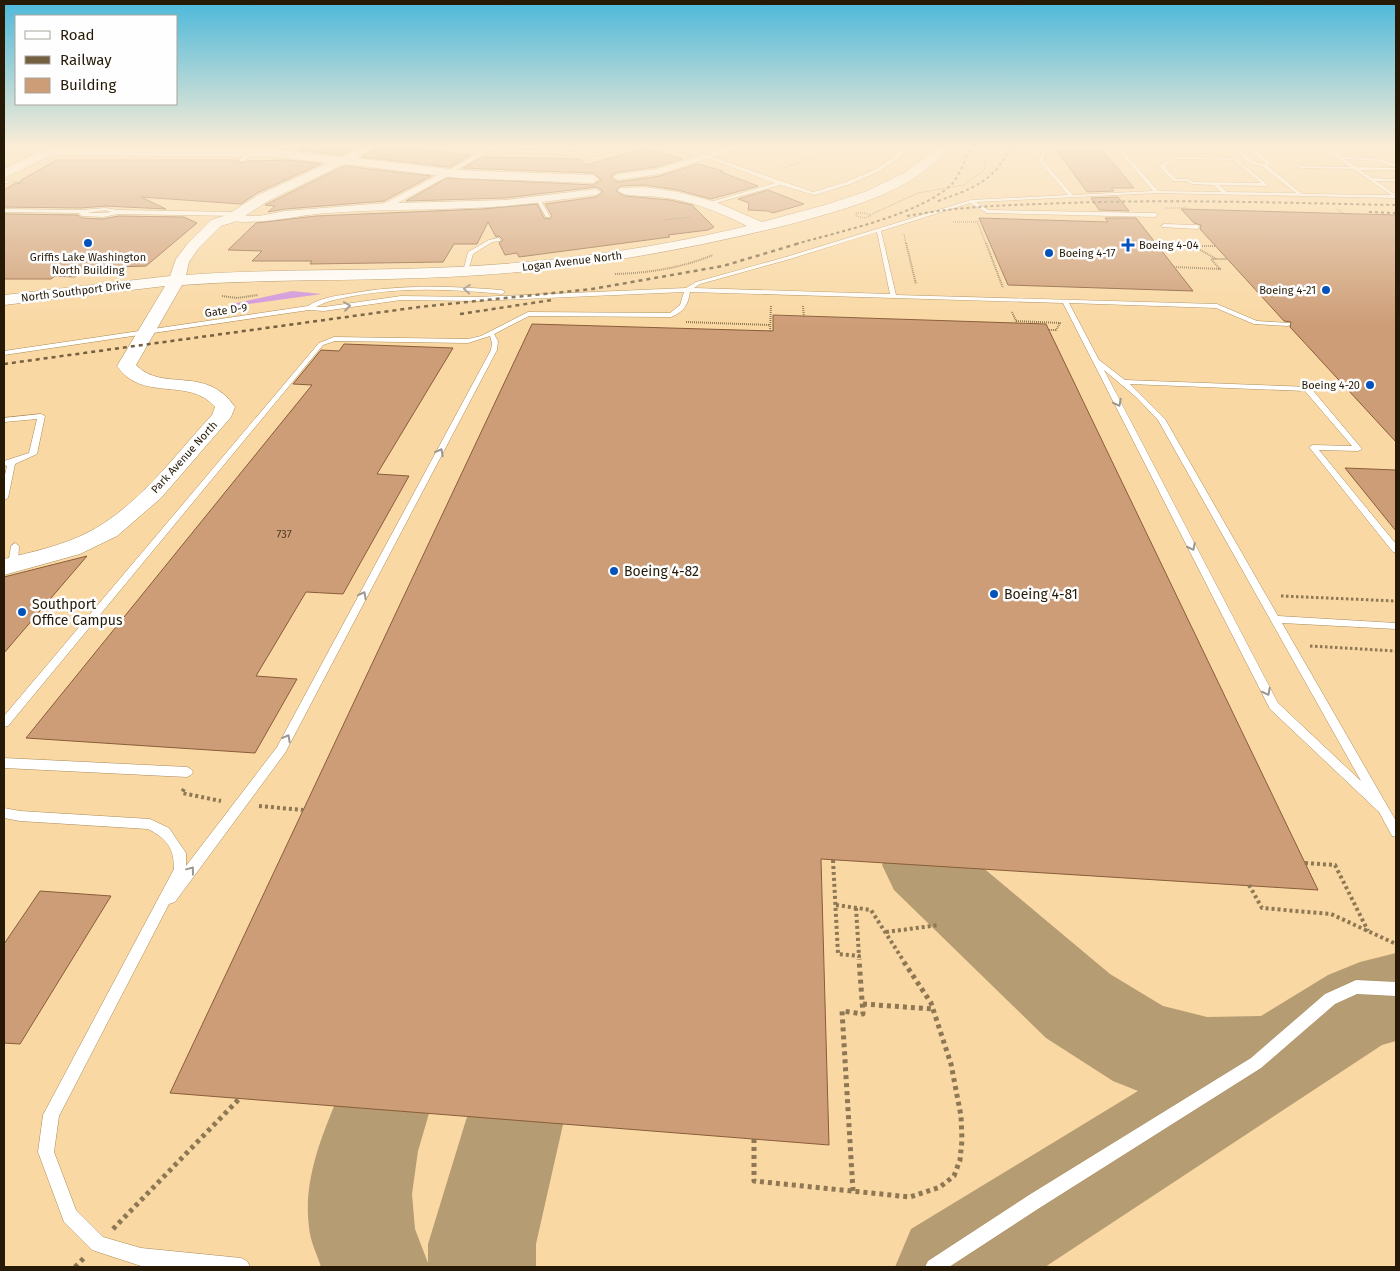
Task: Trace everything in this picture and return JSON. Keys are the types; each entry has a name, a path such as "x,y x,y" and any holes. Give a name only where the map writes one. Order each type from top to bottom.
{"street":[{"name":"Park Avenue North","path":"11,559 86,542 107,532 130,516 220,417 224,406 218,397 210,392 180,384 141,379 131,374 126,366 177,280 181,262 193,246 216,223 252,206"},
{"path":"383,209 388,206"},
{"path":"239,213 259,219 326,209 438,206"},
{"path":"714,206 760,228"},
{"name":"Logan Avenue North","path":"177,280 232,276 465,271 595,259 686,244 760,228 840,206"},
{"path":"239,213 285,214"},
{"path":"223,237 235,224 239,213"},
{"name":"Park Avenue North","path":"177,280 206,261"},
{"name":"North Southport Drive","path":"4,300 177,280"}],"lane":[{"path":"542,206 548,216"},
{"path":"4,723 322,344 334,339 468,341 490,333 528,314 671,315 681,311 685,306 687,290 698,282 879,231 952,206"},
{"path":"980,206 987,211 1155,215"},
{"path":"4,211 81,212 102,209 118,212 239,213"},
{"path":"1164,226 1197,226"},
{"path":"879,231 894,297"},
{"path":"465,271 470,254 491,241 498,240"},
{"path":"309,308 326,300 372,289 396,287 452,288 533,296"},
{"path":"393,299 404,292 396,287"},
{"path":"309,308 324,309 393,299 476,299 687,290 1066,303 1217,306 1256,323 1288,324"},
{"path":"1066,303 1274,706 1384,810"},
{"name":"Gate D-9","path":"4,353 309,308"},
{"path":"152,923 280,750 494,350 496,343 494,336 490,333"},
{"path":"1096,360 1124,382 1152,408 1160,419 1396,832"},
{"path":"1124,382 1308,389 1358,449 1312,447 1396,550"},
{"path":"4,420 41,416 34,454 6,463"},
{"path":"4,498 11,464 6,463"},
{"path":"1275,619 1396,626"},
{"path":"4,763 187,772"},
{"path":"4,813 20,816 150,824 165,832 180,853 180,870 51,1115 46,1152 70,1216 98,1244 141,1257 241,1267"},
{"path":"934,1267 1035,1201 1256,1064 1330,999 1356,988 1396,989"}],"path":[{"path":"870,215 889,206"},
{"path":"997,211 991,218 975,218 1016,322 1060,323 1056,330 1049,330"},
{"path":"666,220 691,216"},
{"path":"950,222 977,222"},
{"path":"903,229 916,284"},
{"path":"1215,246 1194,246 1198,250 1211,254 1216,259"},
{"path":"1174,267 1220,269 1211,259 1227,259"},
{"path":"770,331 772,298"},
{"path":"1396,601 1272,595 1302,646 1396,651"},
{"path":"833,860 838,954 859,956"},
{"path":"1305,863 1335,865 1369,931"},
{"path":"1249,886 1262,908 1331,914 1396,944"},
{"path":"754,1139 754,1181 910,1197 935,1190 953,1177 961,1161 960,1104 944,1039 933,1010 871,910 836,905"},
{"path":"853,1191 842,1011 864,1014 856,908"},
{"path":"886,932 939,925"},
{"path":"863,1004 933,1010"},
{"path":"75,1267 240,1098"}],"shaded area":[{"path":"292,291 322,294 233,306 232,304"}],"building":[{"path":"4,206 101,206 81,208"},
{"path":"111,206 160,206 166,209"},
{"path":"275,206 318,206 285,209 268,212"},
{"path":"538,206 544,218 550,219 552,216 546,206 693,206 714,227 708,230 668,235 670,237 519,257 517,253 505,255 499,243 503,240 499,236 496,237 488,222 477,244 454,244 443,262 310,264 312,261 252,261 262,251 228,250 256,223 316,216"},
{"path":"749,206 796,206 773,213 748,210"},
{"path":"1097,206 1125,206 1129,211 1099,210"},
{"name":"Boeing 4-21","path":"1181,209 1396,215 1396,442 1290,327 1291,322 1284,321 1200,229 1201,225 1194,223"},
{"name":"Griffis Lake Washington North Building","path":"4,214 78,215 82,218 103,219 118,216 184,217 197,223 146,266 87,268 75,277 55,276 51,279 4,279"},
{"name":"Boeing 4-17","path":"979,218 1108,222 1105,218 1136,218 1193,291 1008,285"},
{"name":"Boeing 4-82","path":"773,315 1046,324 1318,890 821,859 829,1145 170,1093 532,324 773,331"},
{"path":"344,344 453,348 377,474 409,476 343,594 306,592 256,676 297,679 255,753 26,738 312,385 293,384 321,350 339,351"},
{"path":"1345,468 1396,470 1396,531"},
{"name":"Southport Office Campus","path":"87,556 4,653 4,577"},
{"path":"40,891 111,896 20,1044 4,1043 4,944"}],"taxiway":[{"path":"922,865 1078,1006 1146,1048 1207,1064 1268,1063"},
{"path":"949,1267 1360,1007 1396,997"},
{"path":"375,1267 362,1229 360,1194 368,1151 381,1110"},
{"path":"482,1267 482,1244 515,1120"}],"railway":[{"path":"796,244 879,221 916,206"},
{"path":"907,216 946,210 995,206"},
{"path":"1369,212 1396,213"},
{"path":"4,364 419,307 592,289 723,266 800,243"},
{"path":"460,314 552,300"}],"place":[{"name":"Griffis Lake Washington North Building","path":"88,243"},
{"name":"Boeing 4-04","path":"1128,245"},
{"name":"Boeing 4-17","path":"1049,253"},
{"name":"Boeing 4-21","path":"1326,290"},
{"name":"Boeing 4-20","path":"1370,385"},
{"name":"Boeing 4-82","path":"614,571"},
{"name":"Boeing 4-81","path":"994,594"},
{"name":"Southport Office Campus","path":"22,612"}]}
